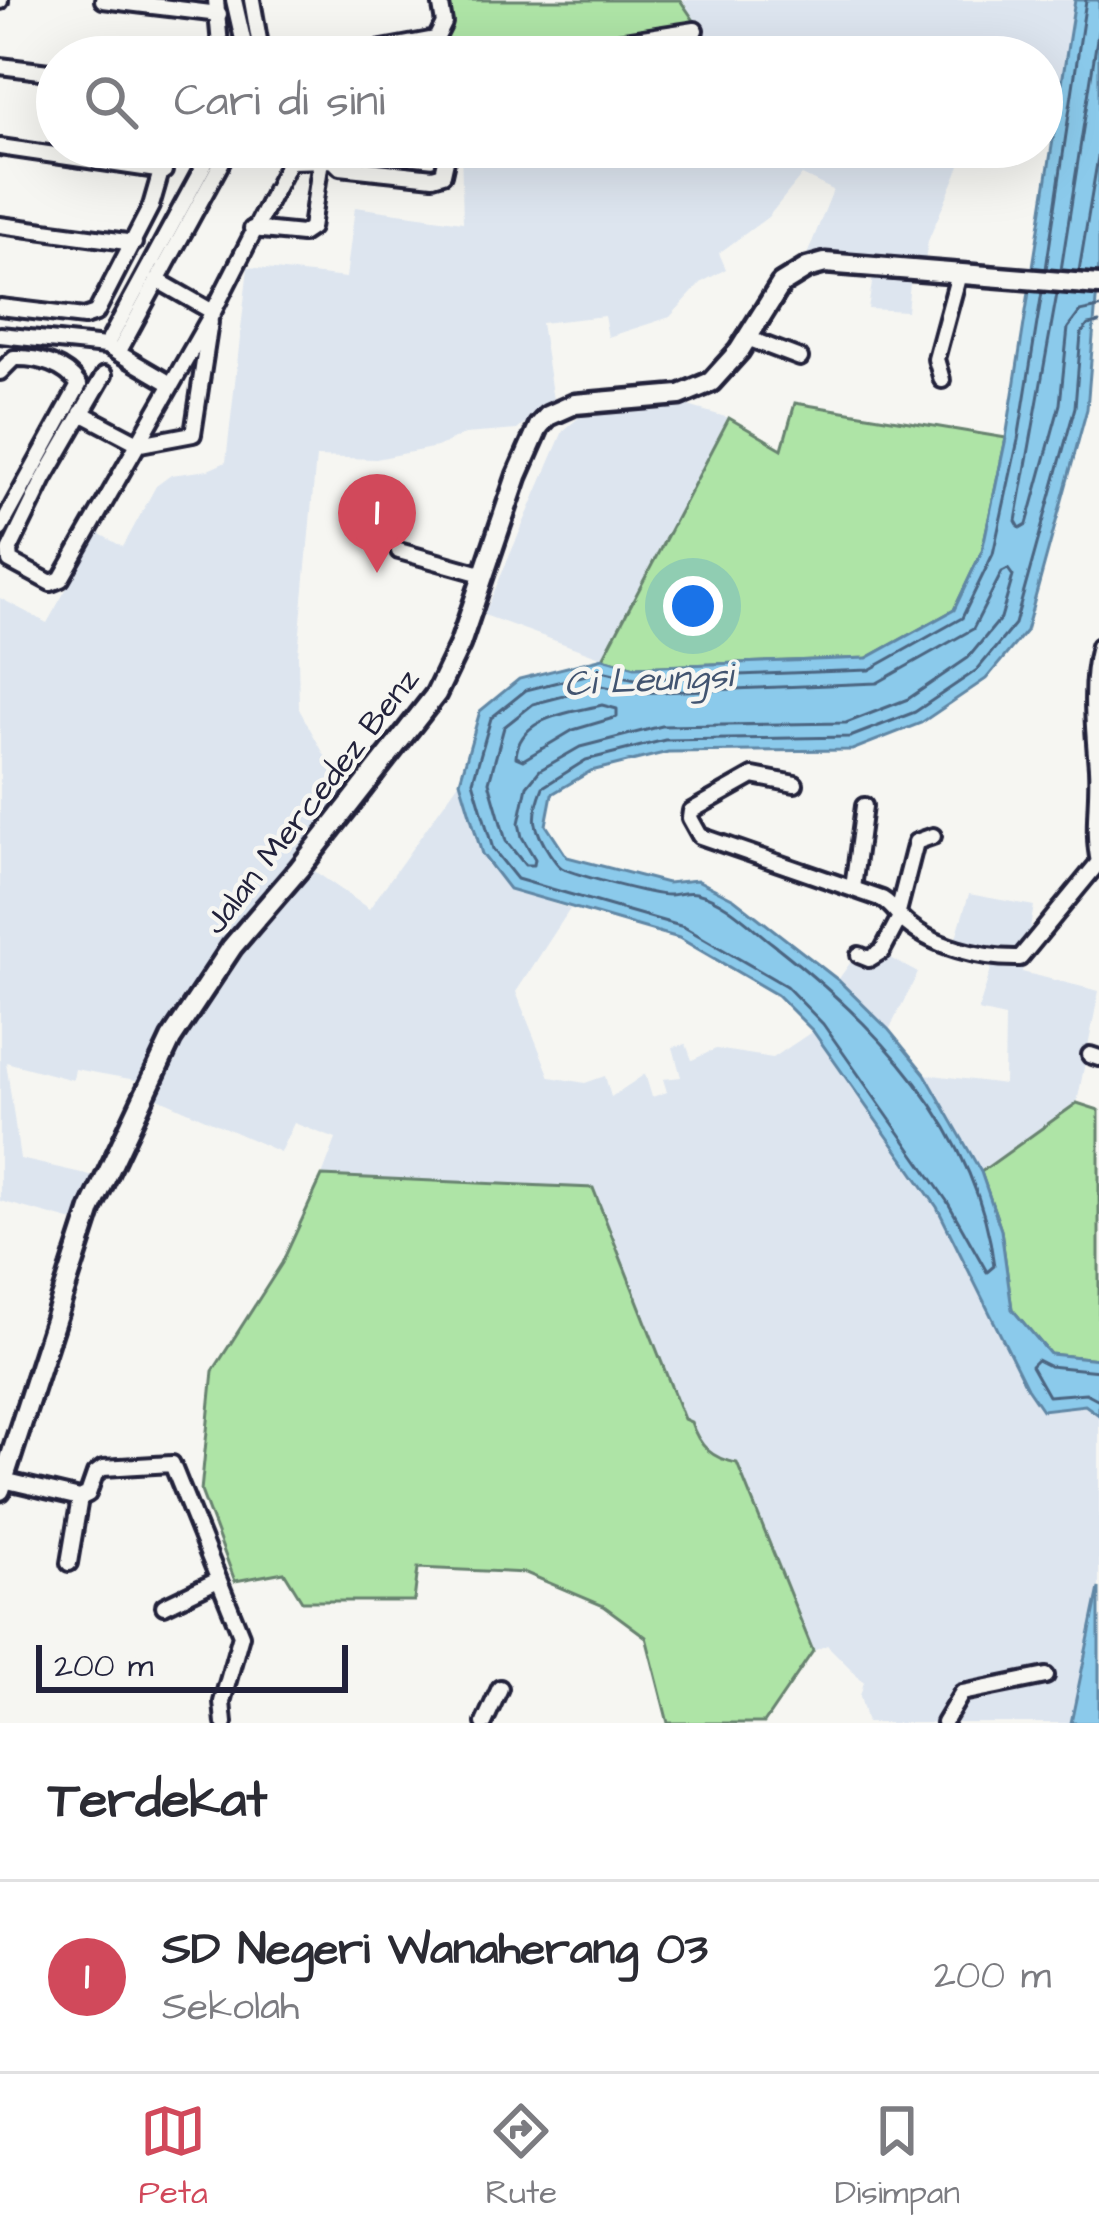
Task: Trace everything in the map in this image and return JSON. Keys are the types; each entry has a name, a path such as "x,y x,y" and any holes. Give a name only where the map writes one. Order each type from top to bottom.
{"main road":[{"name":"Jalan Mercedez Benz","path":"2,1485 91,1209 171,1040 204,983 426,708 450,667 517,476 548,416 575,404 696,390 725,369 781,284 807,268 846,262 1099,284"}],"street":[{"path":"103,0 217,7"},
{"path":"234,0 242,36"},
{"path":"252,0 258,36"},
{"path":"438,36 444,23 440,0"},
{"path":"652,36 695,29"},
{"path":"0,66 36,70"},
{"path":"0,147 36,152"},
{"path":"144,168 164,171"},
{"path":"0,307 91,316 134,243 164,168"},
{"path":"112,349 203,168"},
{"path":"112,349 157,280 218,168"},
{"path":"104,375 9,551 10,561 50,583 61,579 140,445 212,314 281,168"},
{"path":"253,229 302,234 311,228 325,168"},
{"path":"349,168 433,177 443,174 444,168"},
{"path":"0,224 134,243"},
{"path":"942,380 936,359 959,274"},
{"path":"157,280 212,314"},
{"path":"81,413 140,445 195,432 212,314"},
{"path":"0,334 112,349 171,384"},
{"path":"747,338 800,358"},
{"path":"0,372 18,356 45,361 80,385 5,511 0,529"},
{"path":"399,550 485,575"},
{"path":"795,784 753,776 691,811 689,818 700,836 882,899 943,945 1016,959 1036,942 1099,862 1093,832 1099,646"},
{"path":"853,888 864,806"},
{"path":"860,955 879,954 899,914 916,842 933,836"},
{"path":"2,1485 80,1498 88,1494 95,1474 103,1468 172,1464 241,1635 222,1702 224,1723"},
{"path":"69,1563 80,1498"},
{"path":"164,1606 218,1580"},
{"path":"944,1723 962,1693 1046,1676"},
{"path":"484,1723 500,1688"}],"shaded area":[{"path":"682,0 1075,0 1063,83 1063,36 704,36"},
{"path":"462,168 959,168 928,241 923,275 911,274 907,311 868,309 874,270 828,265 799,275 833,190 802,175 768,217 719,253 726,269 702,282 670,317 608,337 604,316 541,323 553,400 517,430 465,434 437,447 376,459 316,457 298,654 299,709 354,808 310,868 369,909 460,781 482,854 509,889 570,909 516,992 550,1077 585,1083 605,1076 611,1097 645,1074 652,1097 667,1092 663,1079 681,1077 673,1047 686,1044 692,1060 716,1049 773,1058 813,1031 937,1207 1024,1385 1042,1409 1085,1405 1099,1415 1099,1588 1071,1723 867,1723 860,1696 864,1682 827,1645 813,1651 737,1464 716,1460 696,1437 691,1422 684,1419 593,1188 322,1176 336,1139 294,1123 280,1152 140,1090 141,1081 75,1069 73,1080 6,1062 20,1159 99,1177 77,1222 0,1201 0,598 47,623 98,533 123,547 156,486 171,475 208,470 226,462 248,267 346,278 355,207 463,222"},
{"path":"678,403 729,418 603,658 484,615 563,431 590,408"},
{"path":"969,894 1034,906 1022,972 1099,991 1077,1103 981,1172 925,1074 1004,1084 1005,1017 978,1011 993,963 951,954"},
{"path":"873,949 918,973 889,1030 838,980 855,956 867,961"}],"green space":[{"path":"437,0 680,0 704,36 443,36"},
{"path":"795,403 1006,438 982,551 954,610 867,658 635,667 603,658 729,418 782,449"},
{"path":"1077,1103 1099,1110 1099,1359 1050,1354 1012,1309 1001,1230 981,1172"},
{"path":"322,1176 593,1188 684,1419 691,1422 708,1450 737,1463 813,1651 764,1723 668,1723 646,1637 604,1606 526,1573 418,1568 414,1601 302,1601 284,1572 235,1581 201,1491 213,1371 282,1263"}],"water":[{"name":"Ci Leungsi","path":"1075,0 1099,0 1099,264 1087,409 1026,631 986,679 921,723 852,750 668,752 591,771 552,794 546,825 567,857 667,883 697,880 734,899 838,980 889,1030 925,1074 981,1172 1001,1230 1012,1309 1050,1354 1099,1359 1099,1415 1085,1405 1042,1410 937,1207 813,1031 777,995 679,938 509,889 482,854 460,781 480,711 519,679 603,658 635,667 867,658 954,610 982,551 1006,438 1049,168 1063,168 1063,76"},
{"path":"1099,1588 1099,1723 1071,1723"}],"place":[{"name":"SD Negeri Wanaherang 03","path":"377,573"}]}
